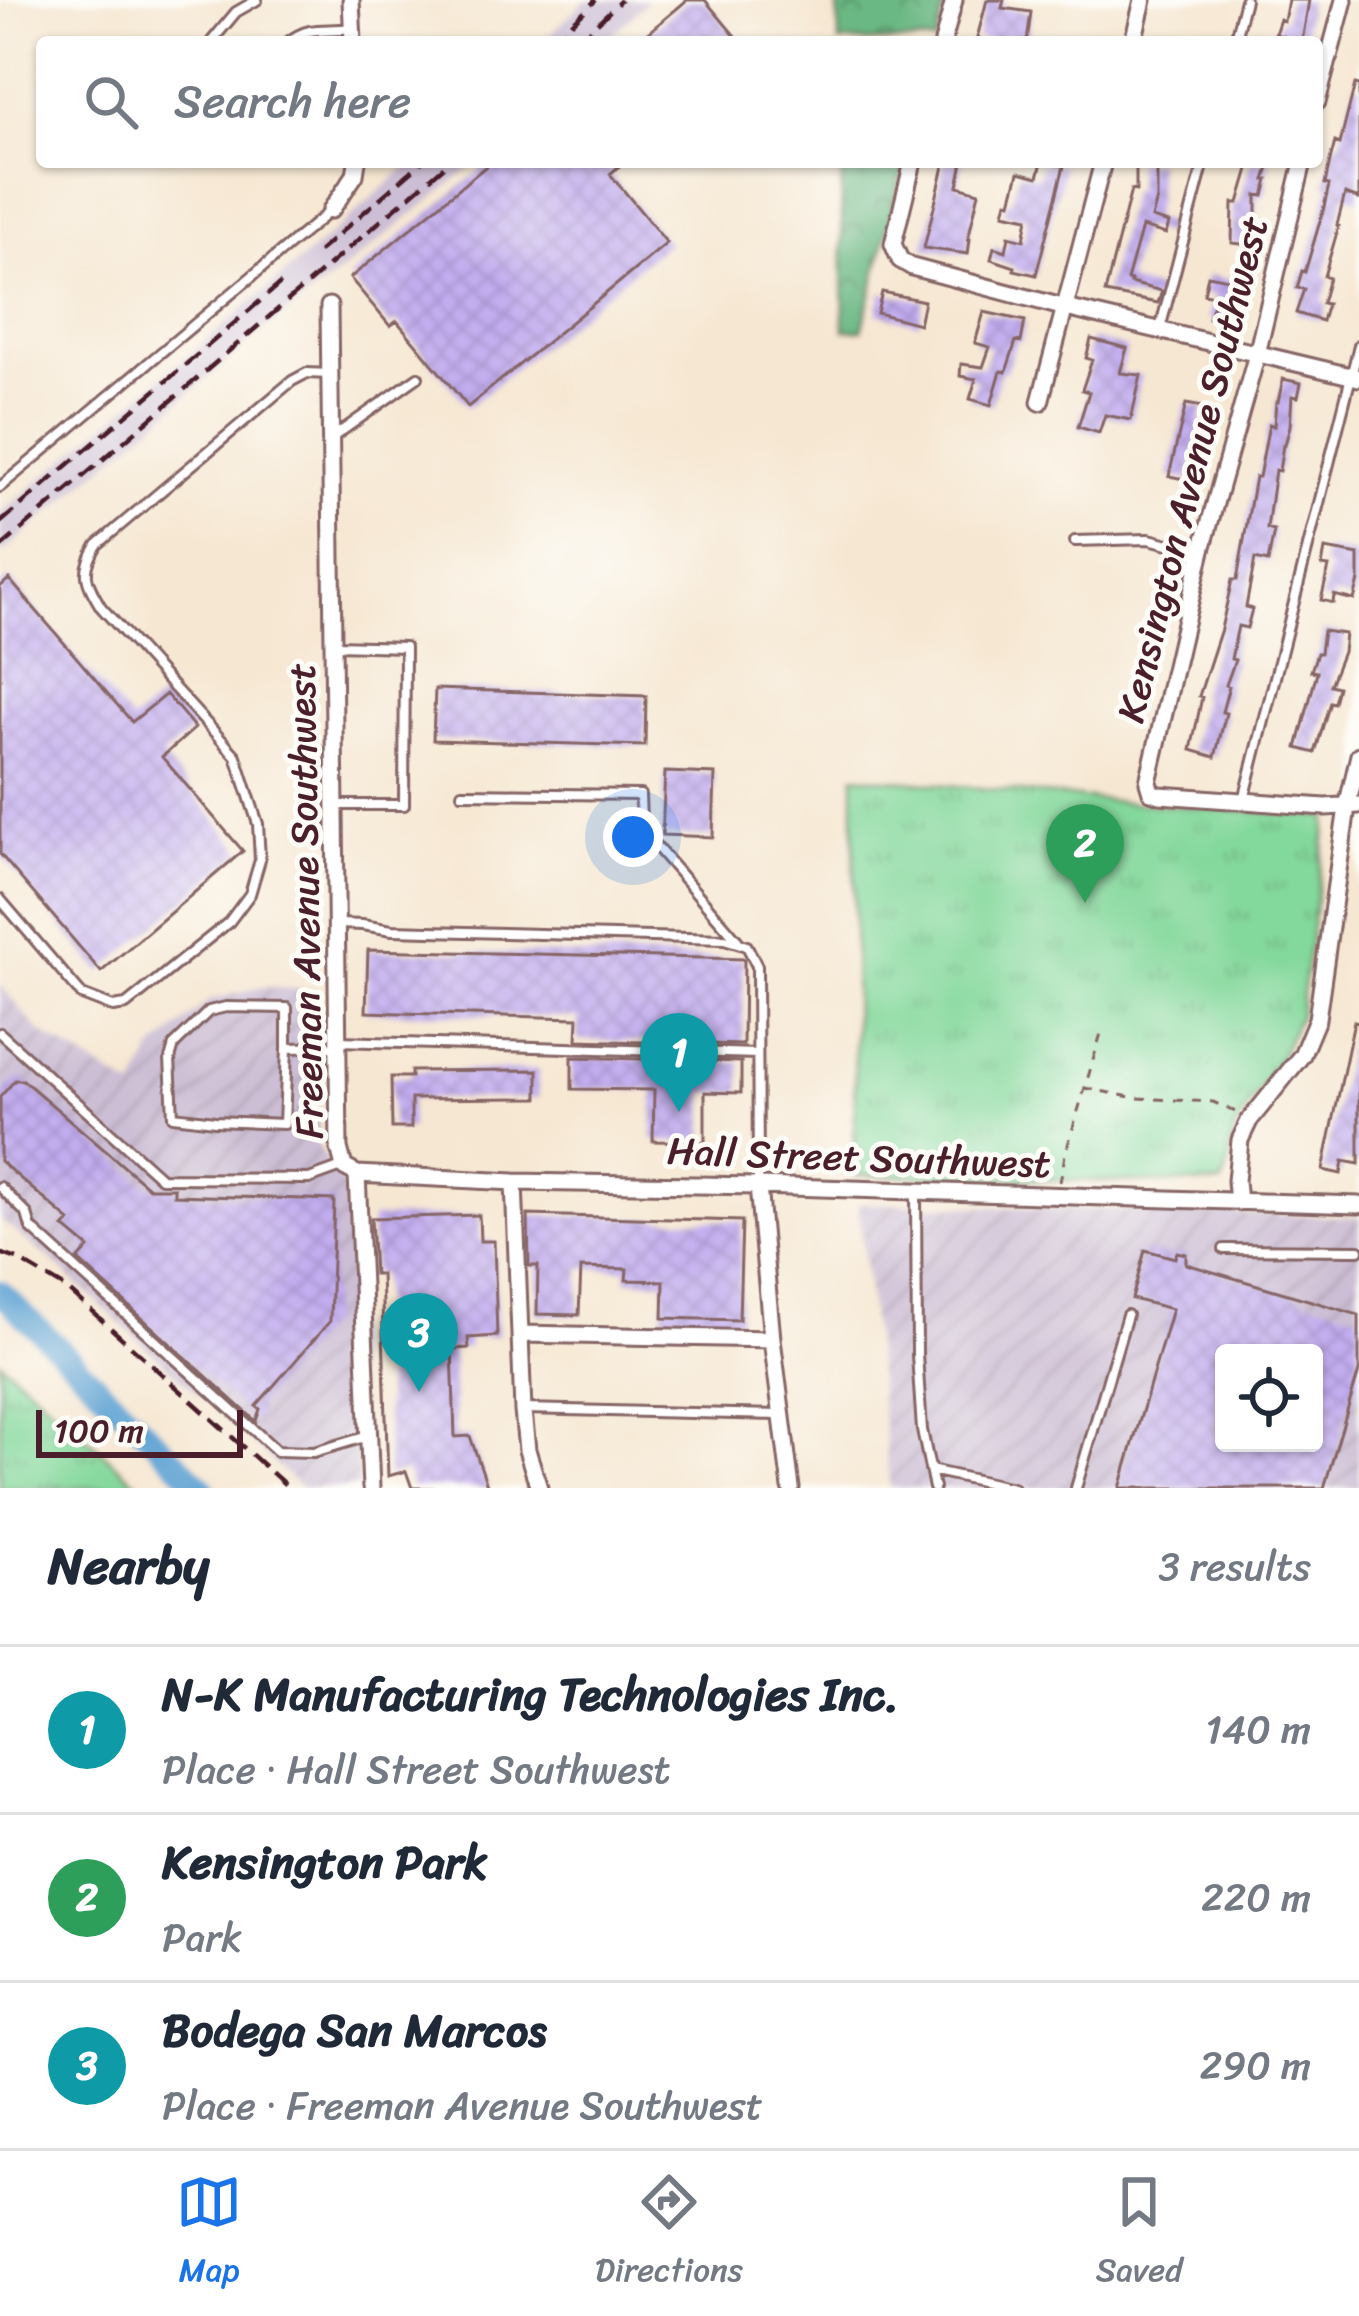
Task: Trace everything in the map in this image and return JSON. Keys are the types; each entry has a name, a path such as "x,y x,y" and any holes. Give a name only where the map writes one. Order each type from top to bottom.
{"street":[{"path":"351,0 353,35"},
{"path":"945,36 954,0"},
{"path":"1134,36 1143,0"},
{"path":"1323,79 1344,0"},
{"path":"332,210 357,168"},
{"path":"912,168 893,244 900,260 926,272 1355,377"},
{"path":"1040,402 1101,168"},
{"name":"Kensington Avenue Southwest","path":"1244,802 1160,795 1151,792 1148,782 1201,552 1257,353 1302,168"},
{"name":"Freeman Avenue Southwest","path":"328,306 339,1148 350,1170 371,1488"},
{"path":"1238,1202 1240,1140 1249,1121 1302,1055 1317,1019 1359,755"},
{"path":"1244,802 1353,806"},
{"name":"Hall Street Southwest","path":"350,1170 514,1182 1359,1205"},
{"path":"514,1182 523,1409 527,1450 539,1488"},
{"path":"758,1186 791,1488"},
{"path":"520,1334 772,1339"}],"lane":[{"path":"216,36 236,12 257,0"},
{"path":"1236,36 1245,0"},
{"path":"295,36 314,28 353,35"},
{"path":"1160,330 1202,168"},
{"path":"0,487 332,210"},
{"path":"1244,802 1355,377 1359,345"},
{"path":"0,899 82,995 113,1006 126,1005 229,922 250,894 260,860 258,824 236,756 101,607 88,584 85,565 98,544 292,381 307,373 330,374"},
{"path":"332,437 418,376"},
{"path":"1075,541 1149,538 1201,552"},
{"path":"334,645 405,647 404,805 335,805"},
{"path":"462,793 640,795 641,820 649,838 753,953 757,966 758,1186"},
{"path":"335,924 739,941"},
{"path":"286,1008 286,1048 284,1124 173,1116 173,1045 209,1010 286,1008"},
{"path":"0,1033 160,1178 309,1179 350,1170"},
{"path":"286,1048 338,1044 757,1054"},
{"path":"0,1187 27,1214 31,1228 277,1451 314,1452 369,1436"},
{"path":"916,1191 917,1355 922,1430 934,1488"},
{"path":"1224,1249 1359,1250"},
{"path":"1076,1488 1127,1315"},
{"path":"523,1409 782,1415"},
{"path":"930,1470 1013,1488"}],"path":[{"path":"1059,1196 1065,1155 1102,1030"},
{"path":"1083,1088 1136,1098 1214,1102 1236,1112"},
{"path":"1114,1102 1116,1094"}],"shaded area":[{"path":"586,0 648,0 611,36 548,36"},
{"path":"405,168 471,168 261,332 0,555 0,514"},
{"path":"0,985 39,1031 134,1089 153,1051 210,1000 264,987 315,990 319,1149 349,1194 358,1488 303,1488 296,1483 51,1260 0,1220"},
{"path":"858,1203 1359,1217 1359,1488 890,1488"}],"green space":[{"path":"838,0 946,0 937,36 839,36"},
{"path":"841,168 903,168 862,330 844,330"},
{"path":"854,776 1328,817 1299,1016 1235,1129 1221,1184 855,1175"},
{"path":"0,1361 143,1488 0,1488"}],"building":[{"path":"687,0 705,0 735,36 644,36"},
{"path":"987,0 1004,0 1002,8 1031,12 1028,36 978,36"},
{"path":"1288,0 1309,0 1303,36 1275,34 1280,19 1284,21"},
{"path":"1355,84 1359,85 1359,199 1345,194 1324,276 1329,278 1322,321 1296,313 1304,289 1297,288 1323,211 1331,157 1335,142 1340,144"},
{"path":"484,168 617,168 610,174 667,243 468,407 397,321 390,326 350,278"},
{"path":"944,168 962,168 958,186 979,192 968,254 924,248"},
{"path":"1040,168 1063,168 1036,275 991,259 994,247 1006,251 1009,236 1024,240 1028,218 1004,213 1019,172 1038,177"},
{"path":"1136,168 1157,168 1152,218 1169,223 1166,234 1142,227 1127,280 1162,291 1158,303 1105,293 1131,190 1136,191"},
{"path":"1249,168 1269,168 1264,196 1257,195 1250,245 1232,243 1233,203 1239,203"},
{"path":"1208,275 1243,282 1232,326 1208,318 1216,296 1204,294"},
{"path":"882,292 924,301 919,324 877,313"},
{"path":"984,312 1025,321 1021,342 1016,341 1006,372 1001,371 991,405 970,399 976,379 960,376 961,364 983,367 990,347 975,343"},
{"path":"1091,339 1127,348 1120,373 1141,375 1131,420 1105,415 1099,433 1078,427 1089,392 1082,390 1092,360 1086,358"},
{"path":"1283,379 1301,383 1298,397 1292,396 1290,426 1279,471 1275,470 1267,529 1274,531 1268,562 1255,559 1246,607 1252,609 1247,628 1238,626 1215,757 1191,750 1199,696 1232,580 1237,580 1255,477 1259,477 1269,424 1274,426"},
{"path":"1186,404 1203,407 1198,435 1202,436 1190,480 1169,476"},
{"path":"1325,549 1359,555 1354,600 1334,595 1333,603 1321,600 1329,567 1322,566"},
{"path":"9,579 132,722 166,694 195,728 162,757 243,851 101,972 0,854 0,587"},
{"path":"1323,631 1345,634 1330,685 1338,687 1334,703 1330,702 1315,753 1297,748"},
{"path":"435,689 646,696 645,746 433,740"},
{"path":"665,772 715,774 713,837 662,835"},
{"path":"368,950 744,959 743,1045 577,1040 578,1018 366,1012"},
{"path":"1354,1021 1359,1022 1359,1164 1343,1161 1341,1174 1323,1170"},
{"path":"572,1057 741,1062 741,1093 705,1092 705,1142 653,1141 654,1090 572,1089"},
{"path":"538,1070 538,1098 411,1099 411,1128 392,1128 391,1077 411,1077 411,1071"},
{"path":"15,1080 23,1080 149,1188 174,1188 174,1195 334,1200 330,1321 256,1406 260,1409 256,1421 78,1260 89,1248 64,1227 70,1221 0,1161 0,1097"},
{"path":"479,1215 480,1241 494,1241 497,1336 468,1338 469,1348 452,1349 455,1437 470,1436 488,1488 412,1488 406,1471 388,1476 381,1274 374,1274 371,1218"},
{"path":"528,1215 742,1221 739,1320 663,1318 664,1281 626,1280 627,1269 581,1268 579,1315 537,1314 538,1266 529,1266"},
{"path":"1145,1250 1175,1258 1177,1252 1186,1254 1186,1264 1359,1315 1359,1371 1324,1488 1120,1488 1172,1309 1132,1299"}],"waterway":[{"path":"0,1292 203,1488"}],"railway":[{"path":"558,36 596,0"},
{"path":"584,36 621,0"},
{"path":"318,252 415,168"},
{"path":"0,548 442,168"},
{"path":"0,523 286,279"},
{"path":"0,1253 67,1289 289,1488"}],"place":[{"name":"Kensington Park","path":"1085,903"},
{"name":"N-K Manufacturing Technologies Inc.","path":"679,1112"},
{"name":"Bodega San Marcos","path":"419,1392"}]}
